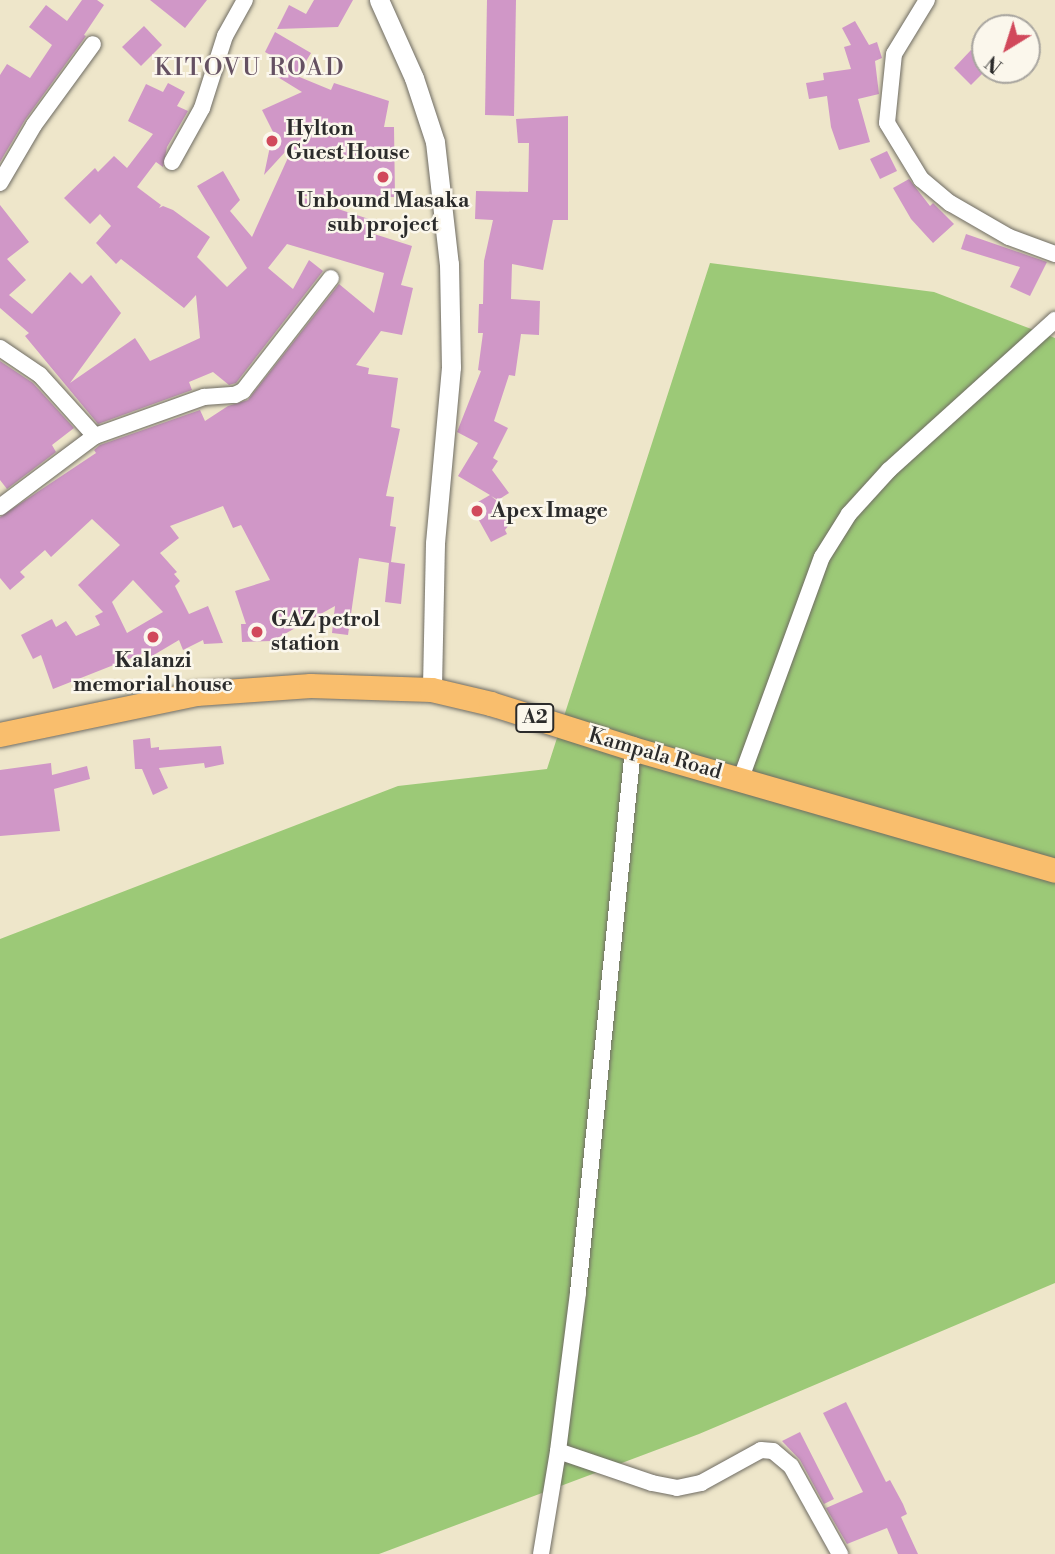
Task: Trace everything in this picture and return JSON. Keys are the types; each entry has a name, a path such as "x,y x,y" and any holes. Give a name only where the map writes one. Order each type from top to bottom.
{"main road":[{"name":"Kampala Road","path":"0,735 197,694 312,686 432,690 491,704 633,749 741,778 1055,871"}],"street":[{"path":"172,162 202,108 225,36 246,0"},
{"path":"379,0 414,78 435,142 449,264 451,367 435,543 432,690"},
{"path":"927,0 894,54 887,123 921,179 950,202 1009,237 1055,254"},
{"path":"0,183 34,125 93,44"},
{"path":"0,507 94,436 204,397 235,395 243,391 331,278"},
{"path":"741,778 822,558 849,514 889,470 1055,320"},
{"path":"0,348 40,375 94,436"},
{"path":"541,1554 558,1451 633,749"},
{"path":"558,1451 652,1483 677,1488 701,1483 761,1450 773,1451 791,1466 840,1554"}],"green space":[{"path":"710,263 934,292 1055,338 1055,1283 699,1434 379,1554 0,1554 0,939 398,786 547,769"}],"building":[{"path":"82,0 97,0 104,5 84,35 86,36 25,120 0,162 0,75 7,64 30,78 52,45 29,27 46,5 67,21"},
{"path":"150,0 207,0 185,28"},
{"path":"314,0 353,0 338,27 277,29 289,5 306,14"},
{"path":"487,0 516,0 514,116 485,115"},
{"path":"855,21 869,45 877,42 882,58 875,61 879,94 858,99 870,142 839,150 831,127 827,96 809,99 806,83 824,80 823,73 851,69 844,47 851,45 842,28"},
{"path":"144,26 162,45 141,66 122,47"},
{"path":"275,32 311,53 297,76 331,90 334,83 389,101 384,127 394,127 395,197 298,196 375,221 371,233 412,246 401,285 413,288 402,335 381,331 356,365 369,368 368,374 398,378 391,427 400,429 386,496 394,497 390,526 396,527 391,562 405,564 401,604 385,602 389,563 359,558 348,635 332,633 335,606 272,641 242,642 241,624 246,624 235,591 270,580 241,525 233,528 223,506 170,526 179,538 160,553 177,572 174,574 180,581 175,586 189,614 208,606 223,643 204,644 203,640 183,650 179,640 147,659 144,653 53,689 41,655 33,659 21,635 52,619 56,627 66,621 76,636 100,625 95,616 103,612 78,585 120,545 92,519 51,557 45,550 20,572 25,577 10,590 0,578 0,517 96,453 94,450 100,445 200,410 205,421 228,406 248,400 339,284 374,313 384,273 287,244 268,268 293,289 309,260 323,271 236,383 229,385 213,372 189,382 192,390 98,424 25,336 29,333 0,308 0,205 29,242 7,259 26,280 9,295 32,314 70,272 82,284 91,275 121,313 70,383 135,338 150,361 200,338 196,295 184,308 121,259 116,264 96,243 111,226 100,214 90,224 64,198 95,168 98,172 114,156 127,168 153,134 128,121 146,84 163,92 168,83 185,92 177,106 188,111 167,147 163,167 156,162 137,187 161,205 159,208 163,206 173,210 210,237 197,257 227,287 247,268 197,186 223,171 240,200 230,211 252,237 296,140 264,175 273,132 262,110 302,92 276,76 287,64 265,52","holes":["133,580 163,612 127,633 112,602"]},
{"path":"971,50 972,84 971,85 954,68"},
{"path":"568,116 568,220 553,220 543,270 512,264 511,299 540,301 539,335 521,334 515,376 509,375 494,421 508,428 493,458 498,461 492,470 509,493 498,500 491,496 516,516 505,530 507,534 491,542 471,506 490,495 458,476 478,443 457,432 481,371 478,370 483,333 478,333 479,304 483,304 484,261 493,220 475,219 476,191 528,192 529,143 518,143 516,119"},
{"path":"887,151 897,171 880,179 870,159"},
{"path":"909,179 930,206 933,203 954,224 933,243 911,219 893,188"},
{"path":"966,234 1047,262 1030,296 1010,287 1020,267 961,249"},
{"path":"0,361 33,383 74,428 52,445 56,452 7,489 0,480"},
{"path":"150,738 151,748 159,747 159,750 221,746 224,764 205,768 204,763 159,768 168,788 153,795 142,769 135,769 133,740"},
{"path":"51,763 52,775 87,766 90,779 54,789 60,831 0,836 0,770"},
{"path":"846,1402 886,1482 890,1480 903,1504 907,1514 901,1517 918,1554 898,1554 887,1528 847,1544 826,1508 863,1492 823,1413"},
{"path":"800,1432 834,1499 824,1504 800,1460 782,1441"}],"place":[{"name":"Hylton Guest House","path":"272,141"},
{"name":"Unbound Masaka sub project","path":"383,177"},
{"name":"Apex Image","path":"477,511"},
{"name":"GAZ petrol station","path":"257,632"},
{"name":"Kalanzi memorial house","path":"153,637"}],"district":[{"name":"KITOVU ROAD","path":"250,69"}]}
